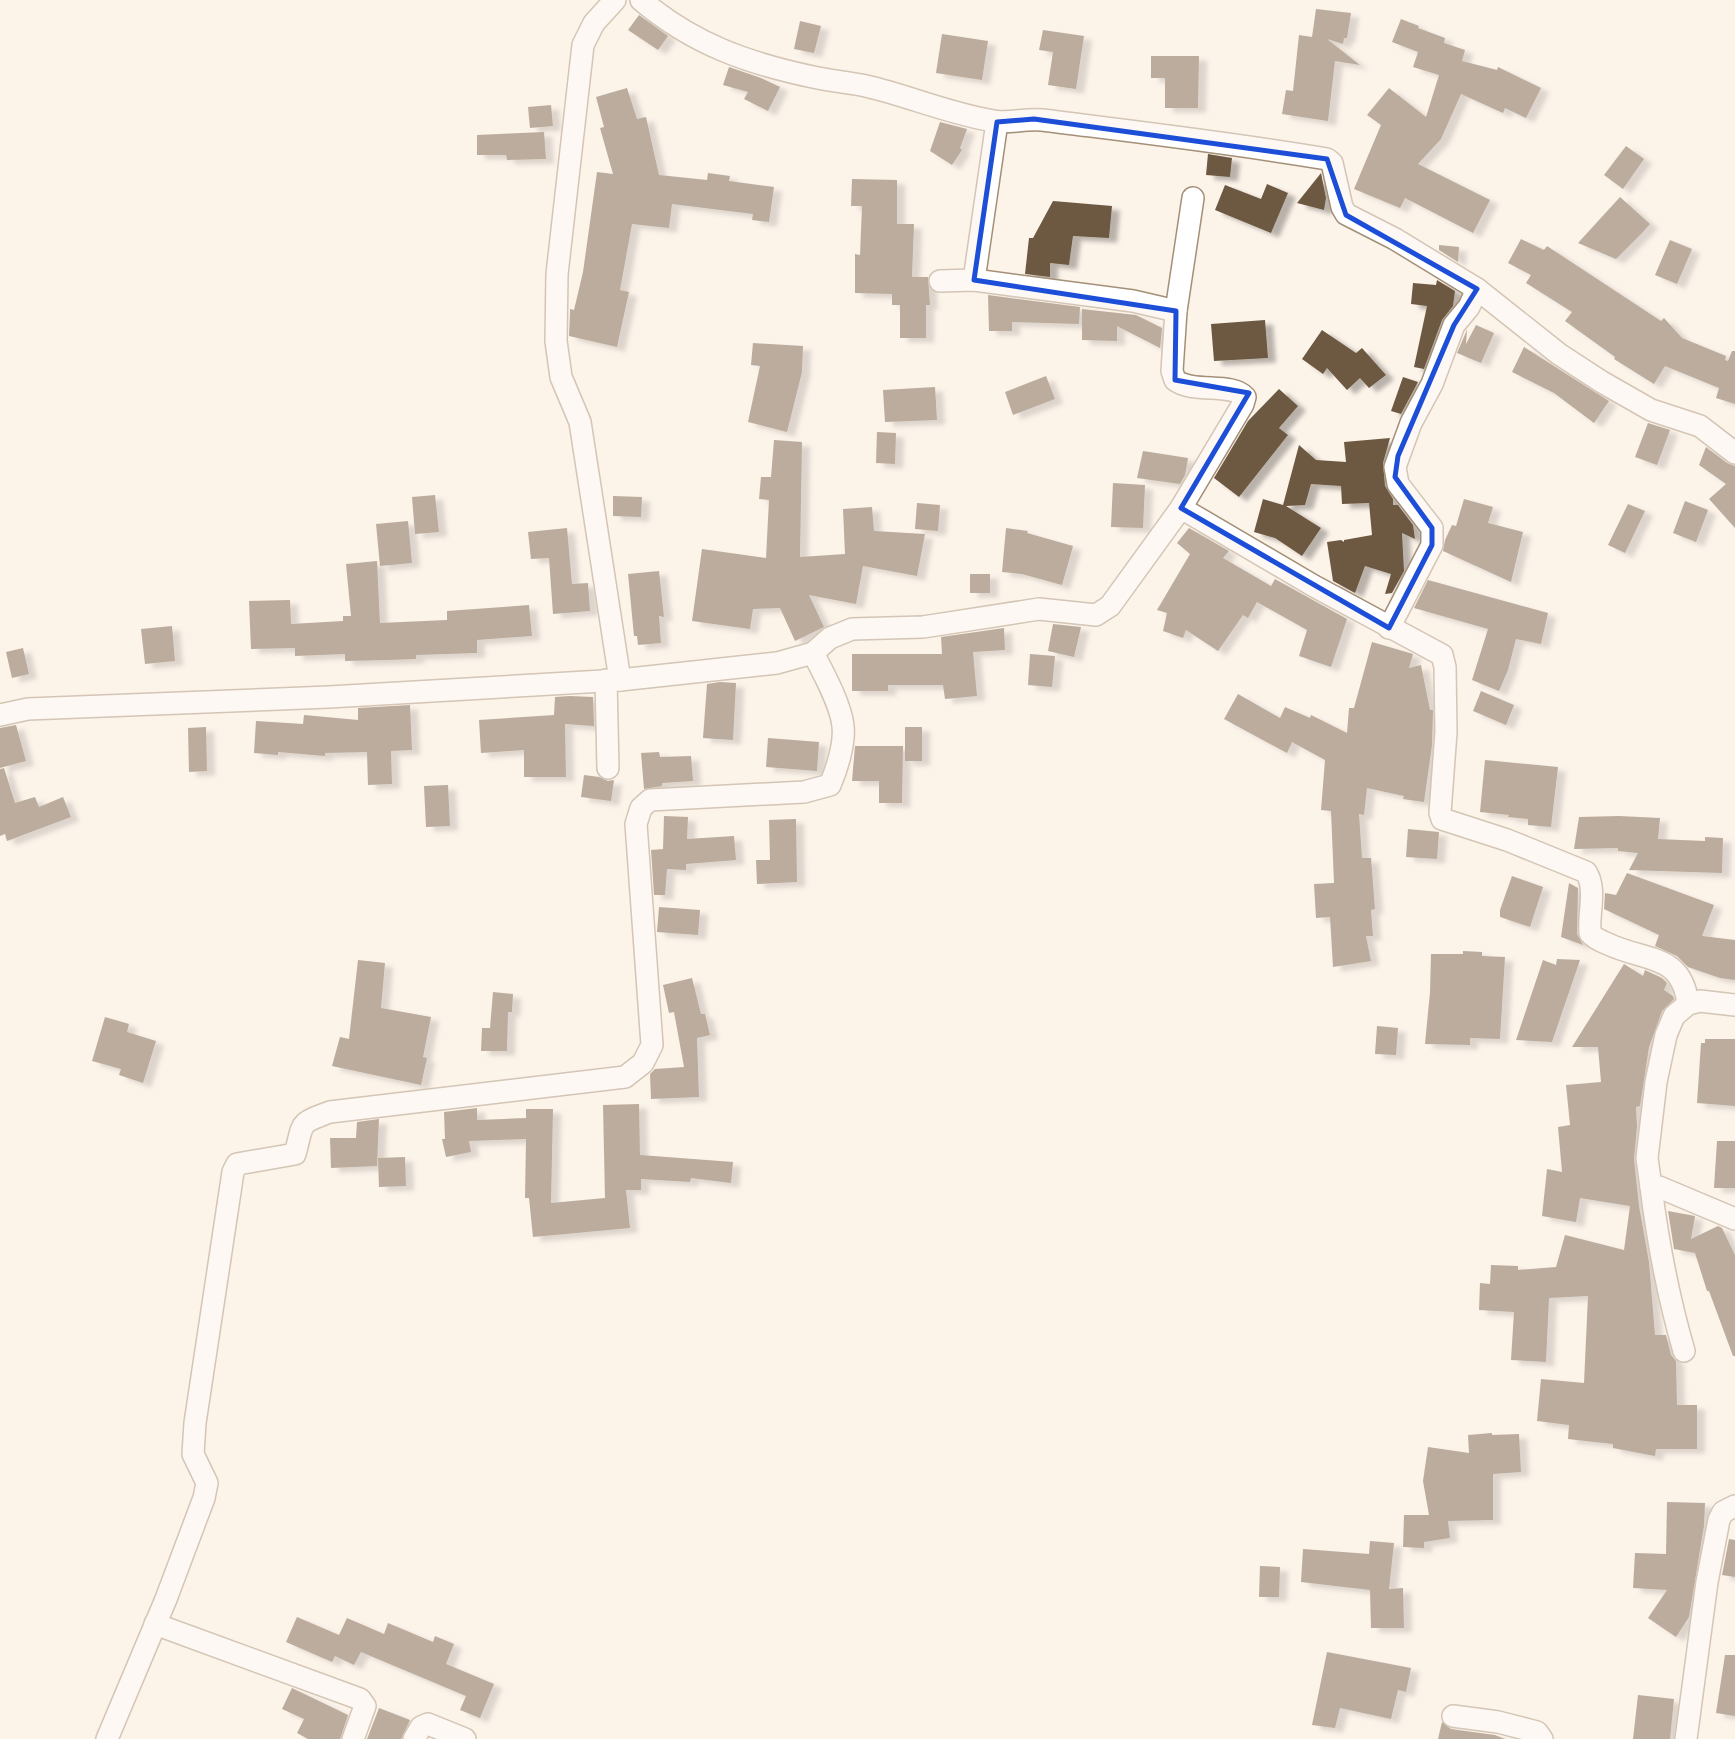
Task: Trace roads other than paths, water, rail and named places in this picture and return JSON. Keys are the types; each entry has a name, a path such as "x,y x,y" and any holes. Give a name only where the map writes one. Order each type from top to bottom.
{"street":[{"path":"608,768 613,680 580,422 561,377 556,341 557,274 583,45 594,23 615,0"},
{"path":"640,0 680,30 703,43 747,61 815,78 877,89 928,106 997,122 1034,119 1181,137 1326,159 1332,163 1339,199 1346,215 1395,239 1477,289 1559,354 1602,382 1651,410 1700,426 1735,453"},
{"path":"974,280 997,122"},
{"path":"0,715 28,709 329,697 613,680 778,663 813,653 830,638 852,629 923,627 1039,609 1088,615 1102,612 1126,585 1181,508 1245,397 1239,392 1186,386 1175,380 1172,371 1177,311 1193,198"},
{"path":"940,281 974,280 1133,301 1177,311"},
{"path":"1389,628 1431,551 1433,537 1427,519 1398,484 1395,467 1411,423 1442,362 1454,325 1469,307 1477,289"},
{"path":"1181,508 1389,628 1442,654 1446,732 1440,813 1442,819 1507,840 1586,872 1591,892 1590,933 1618,949 1670,966 1686,988 1688,1004"},
{"path":"107,1739 204,1498 207,1483 193,1454 195,1423 233,1172 237,1164 295,1154 299,1131 305,1121 330,1112 625,1077 643,1063 652,1045 636,824 642,808 650,800 804,792 830,785 838,767 843,726 831,689 813,653"},
{"path":"1684,1351 1670,1302 1658,1242 1647,1158 1656,1082 1666,1035 1674,1016 1688,1004 1700,1001 1735,1004"},
{"path":"1651,1187 1659,1187 1735,1219"},
{"path":"1686,1739 1707,1582 1719,1520 1723,1512 1735,1506"},
{"path":"155,1624 360,1699 365,1706 364,1713 353,1739"},
{"path":"1453,1716 1498,1722 1536,1732 1542,1739"},
{"path":"414,1739 421,1727 428,1724 465,1739"}]}
